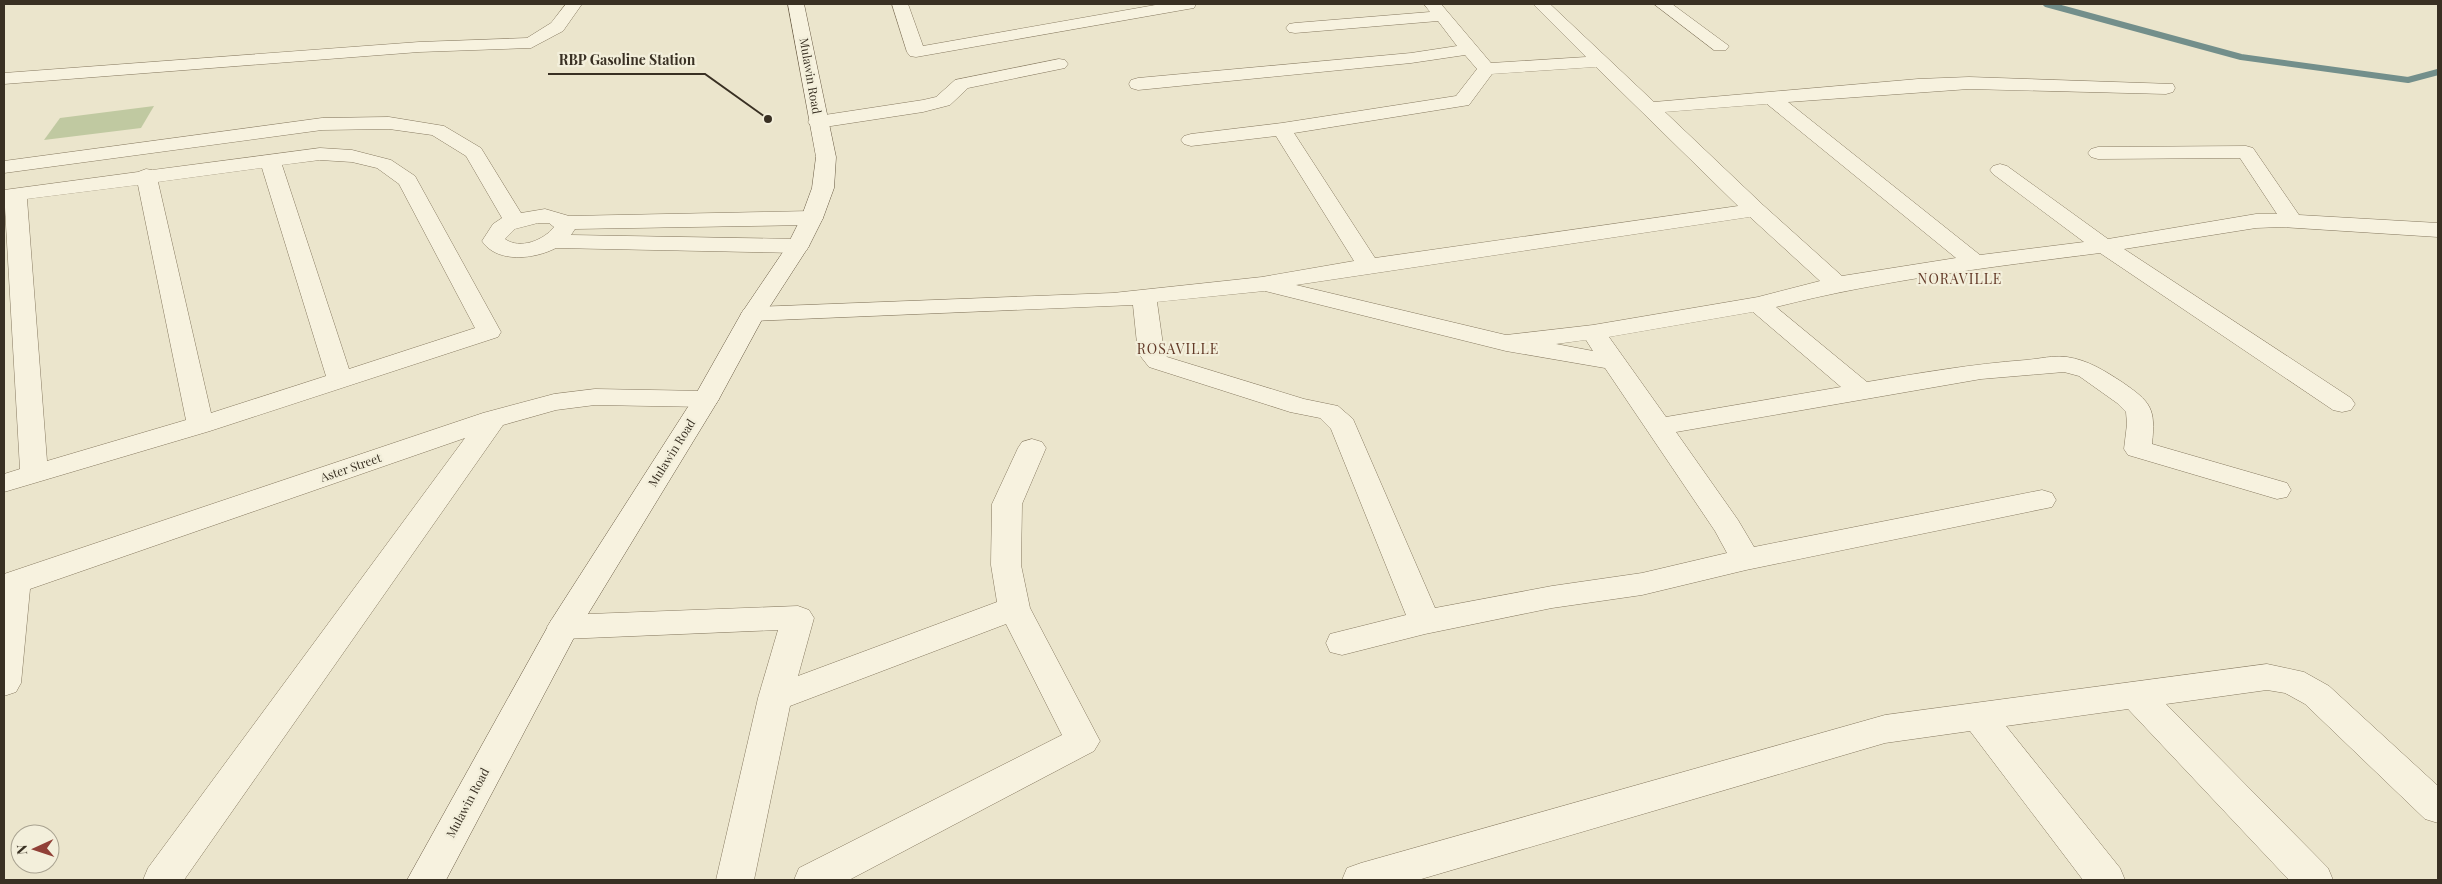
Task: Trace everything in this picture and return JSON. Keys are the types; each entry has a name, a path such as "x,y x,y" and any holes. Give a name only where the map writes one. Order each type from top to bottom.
{"street":[{"path":"4,79 84,74 248,59 378,52 419,47 493,46 531,43 557,28 574,4"},
{"name":"Mulawin Road","path":"426,880 563,626 706,399 753,314 798,246 812,218 823,188 826,156 796,4"},
{"path":"900,4 916,52 1188,4"},
{"path":"1080,4 1096,20"},
{"path":"1541,4 1755,210 1837,284"},
{"path":"1662,4 1720,46"},
{"path":"1295,28 1437,10 1486,69"},
{"path":"1138,84 1410,58 1470,49"},
{"path":"1191,140 1282,130 1462,101 1486,69 1602,61"},
{"path":"818,122 930,104 942,101 962,84 1060,64"},
{"path":"1649,108 1918,85 1969,83 2166,88"},
{"path":"1772,98 1975,262"},
{"path":"4,168 322,124 389,123 437,130 474,152 515,221"},
{"path":"1282,130 1368,266"},
{"path":"2098,153 2242,146 2292,220"},
{"path":"4,483 34,474 200,424 489,332 408,180 384,164 352,156 320,154 146,175 10,195 34,474"},
{"path":"270,159 340,380"},
{"path":"2000,170 2104,246 2342,404"},
{"path":"146,175 200,424"},
{"path":"753,314 1113,300 1144,297 1262,284 1368,266 1755,210"},
{"path":"558,232 556,218 545,216 515,221 495,234 493,241 498,246 508,250 523,250 558,232 690,220 812,218"},
{"path":"674,244 690,220"},
{"path":"1506,343 1593,332 1758,304 1837,284 1975,262 2104,246 2256,222 2292,220 2438,230"},
{"path":"558,232 674,244 798,246"},
{"path":"1262,284 1506,343 1614,362"},
{"path":"1144,297 1152,353 1158,362 1299,406 1330,412 1343,425 1426,622"},
{"path":"1758,304 1862,391"},
{"path":"1593,332 1728,527 1746,559"},
{"path":"1658,427 1981,372 2066,364 2088,371 2126,397 2139,410 2141,424 2138,449 2277,490"},
{"name":"Aster Street","path":"9,584 493,419 554,402 595,397 706,399"},
{"path":"162,880 493,419"},
{"path":"813,880 1082,741 1014,608 1006,565 1007,504 1032,448"},
{"path":"1342,643 1426,622 1552,597 1642,584 1746,559 2042,500"},
{"path":"4,683 9,584"},
{"path":"775,698 1014,608"},
{"path":"563,626 798,618 775,698 735,880"},
{"path":"1361,880 1885,729 2266,677 2292,681 2317,695 2438,808"},
{"path":"2136,694 2314,880"},
{"path":"1979,717 2106,880"}],"green space":[{"path":"154,106 141,128 44,140 60,118"}],"waterway":[{"path":"2046,4 2241,57 2408,80 2438,72"}],"place":[{"name":"RBP Gasoline Station","path":"768,119"}],"district":[{"name":"NORAVILLE","path":"1960,279"},
{"name":"ROSAVILLE","path":"1178,349"}]}
